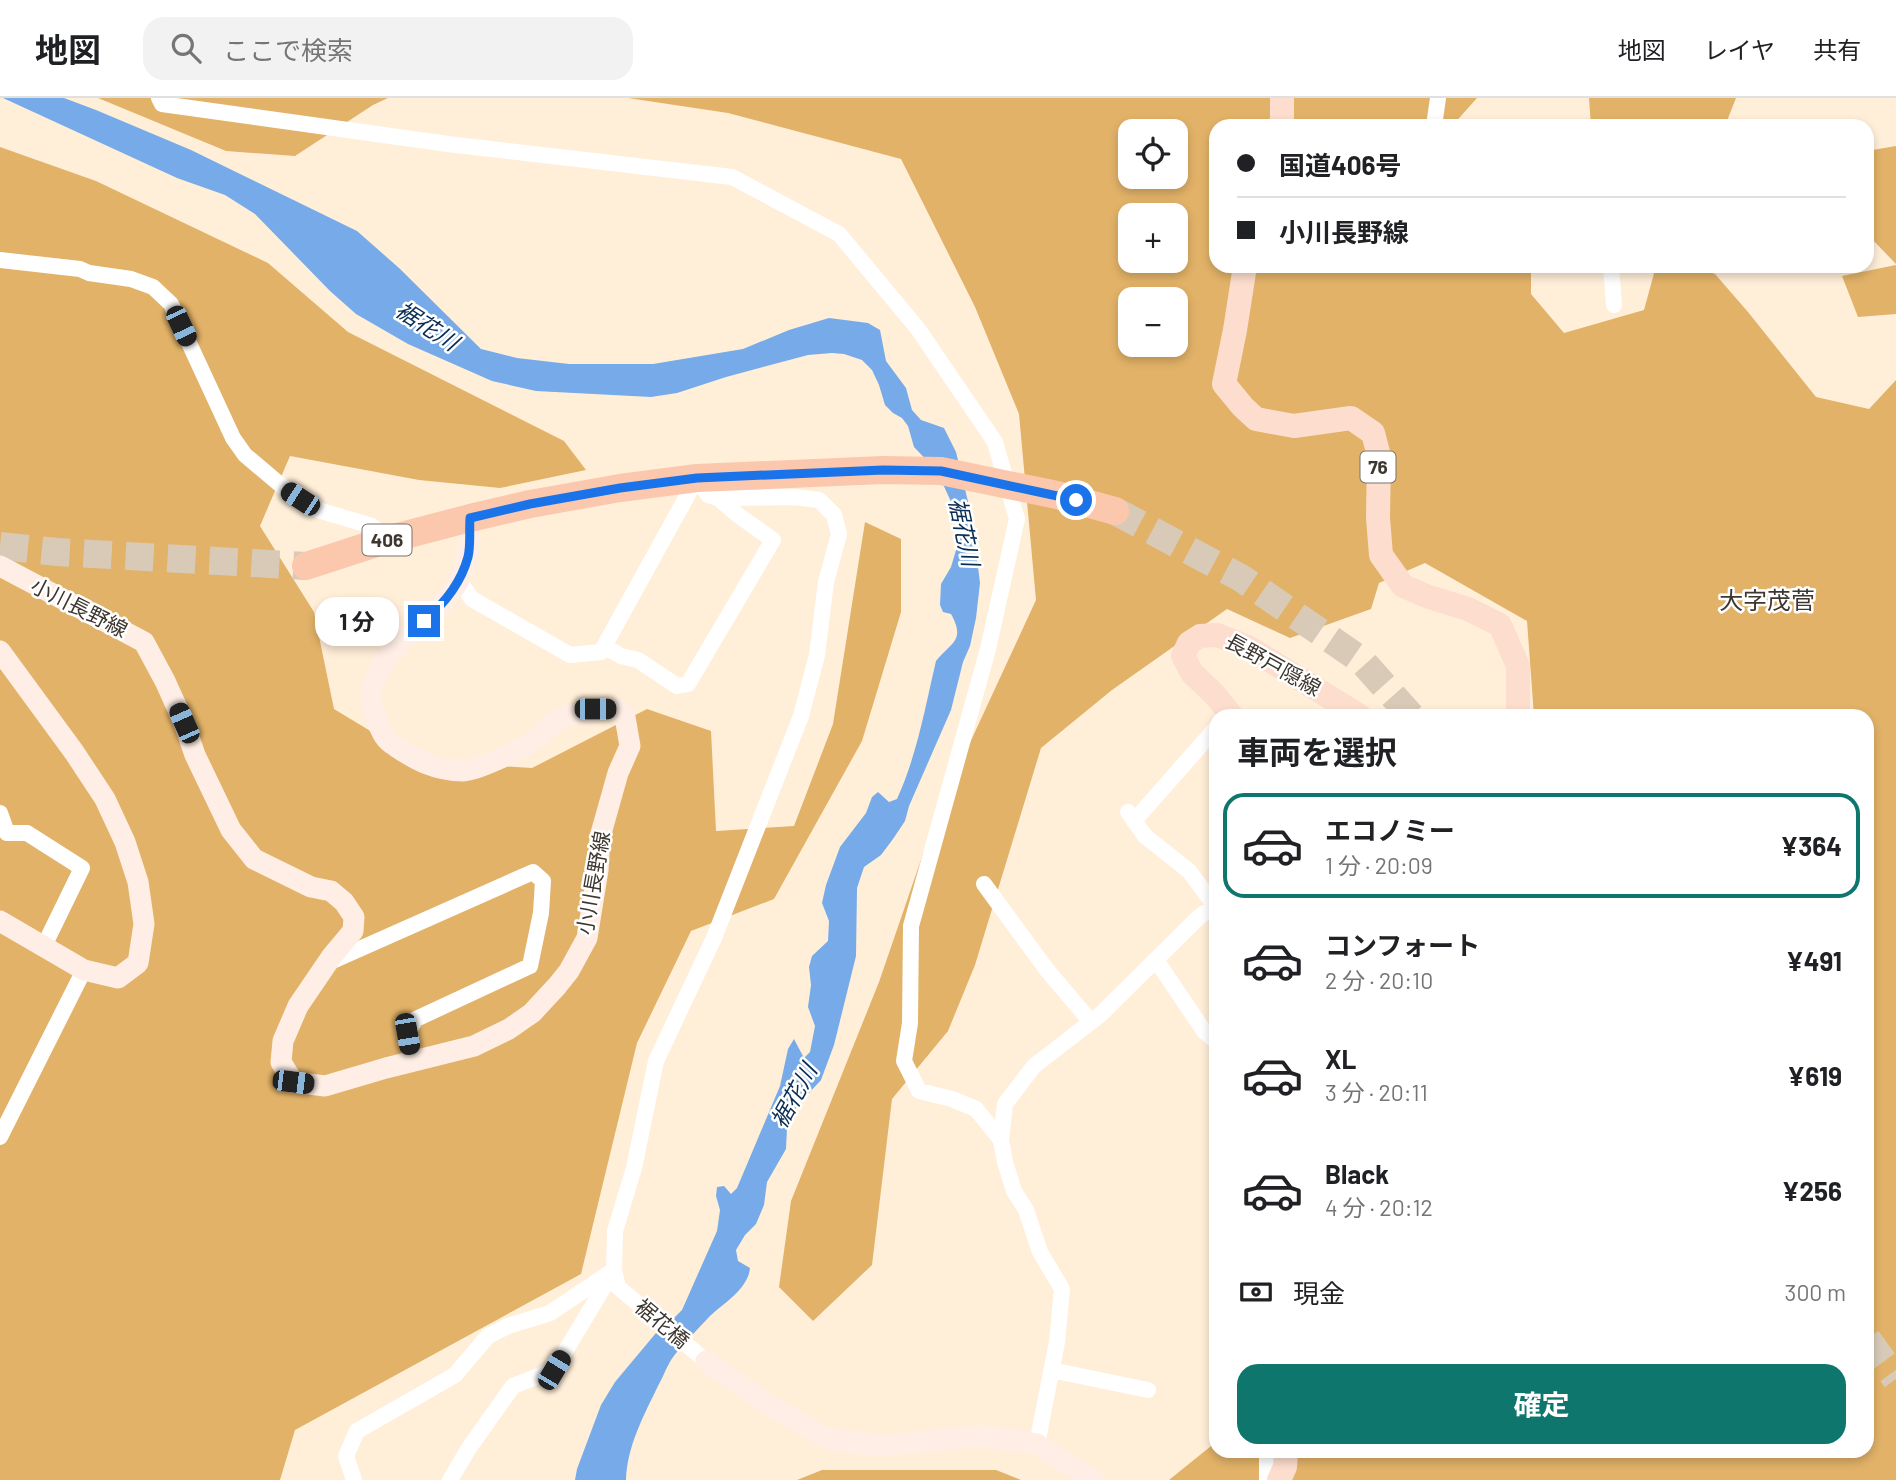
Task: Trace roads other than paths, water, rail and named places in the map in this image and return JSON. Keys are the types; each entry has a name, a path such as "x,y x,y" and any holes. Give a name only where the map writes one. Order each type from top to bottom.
{"highway":[{"name":"406","path":"306,566 386,540 530,504 697,478 941,471 1057,495 1115,511"}],"main road":[{"path":"1282,98 1282,119"},
{"name":"76","path":"1243,273 1224,384 1256,419 1294,426 1351,418 1373,433 1379,456 1378,518 1381,555 1403,586 1468,609 1500,625 1518,666 1518,709"},
{"name":"小川長野線","path":"0,566 145,642 231,830 254,859 311,887 331,891 344,902 354,917 353,931 326,964 298,1006 283,1041 281,1062 293,1082 325,1086 474,1046 509,1028 532,1013 569,971 587,938 600,837 618,772 631,746 625,717 617,709 595,709 558,720 531,742 488,764 467,771 440,770 412,757 386,741 374,715 371,688 386,659 438,609 459,581 468,555 470,518"},
{"name":"長野戸隠線","path":"1219,709 1192,673 1184,656 1189,643 1200,636 1217,635 1248,647 1349,709"},
{"path":"0,651 74,752 105,800 125,842 138,881 145,924 138,963 118,978 84,971 2,927"},
{"path":"706,1362 764,1402 828,1439 879,1446 981,1436 1037,1444 1093,1480"},
{"path":"1279,1480 1286,1458"}],"street":[{"path":"159,98 162,104 448,144 732,177 839,234 918,329 995,442 1017,519 988,649 911,926 910,1023 904,1061 919,1090 976,1109 1001,1140"},
{"path":"1435,119 1438,98"},
{"path":"0,260 80,269 153,286 171,304 233,438 245,455 283,487 318,510 372,526 386,540"},
{"path":"1612,273 1614,305"},
{"path":"450,1480 513,1386 554,1370 614,1270 615,1231 634,1168 656,1061 714,938 802,716 817,655 826,582 839,534 834,514 819,500 718,498 708,495 697,478 601,652 570,656 472,599 459,581"},
{"path":"604,647 621,656 638,660 677,686 688,684 773,540 718,498"},
{"path":"1209,736 1131,817 1145,836 1189,870 1209,898"},
{"path":"0,813 7,832 27,832 82,868 43,948"},
{"path":"326,964 533,872 543,881 541,914 530,966 416,1019 407,1034 412,1061"},
{"path":"985,884 1048,970 1091,1022"},
{"path":"1037,1444 1057,1342 1062,1289 1040,1252 1026,1210 1014,1191 1001,1140 1005,1104 1034,1066 1091,1022 1209,910"},
{"path":"1156,960 1209,1035"},
{"path":"0,1137 84,971"},
{"path":"354,1480 346,1456 357,1431 455,1375 488,1336 508,1326 550,1313 614,1270"},
{"name":"裾花橋","path":"614,1270 618,1287 706,1362"},
{"path":"1051,1370 1148,1390"},
{"path":"1267,1458 1267,1480"}],"water":[{"name":"裾花川","path":"3,98 64,98 96,110 191,150 357,231 399,268 481,349 517,358 569,364 653,364 743,349 789,330 829,318 868,323 880,330 886,361 906,388 912,410 921,420 944,428 956,452 972,518 980,583 970,646 963,662 951,710 905,821 881,855 864,867 857,888 856,956 834,1045 821,1080 797,1106 787,1128 786,1149 767,1182 764,1205 756,1224 736,1250 738,1261 750,1268 748,1276 740,1289 710,1316 671,1360 637,1431 629,1455 626,1480 575,1480 601,1405 615,1382 661,1327 665,1327 682,1310 717,1231 720,1210 716,1196 717,1187 724,1186 731,1194 737,1188 780,1086 788,1049 794,1039 804,1058 810,1052 815,1026 808,1007 811,985 809,967 812,956 828,941 829,921 822,903 826,885 840,847 866,813 872,797 878,792 889,802 897,799 915,748 936,661 957,636 951,614 943,612 940,605 941,584 951,567 959,540 958,517 937,471 914,447 908,426 902,418 885,405 872,370 862,360 844,354 808,355 677,393 651,397 536,391 492,381 408,344 356,314 255,214 225,195 177,178"}],"tunnel":[{"path":"1115,511 1241,578 1361,660 1405,709"},
{"path":"0,546 57,552 306,566"},
{"path":"1874,1349 1896,1379"}],"district":[{"name":"大字茂菅","path":"1767,601"}]}
